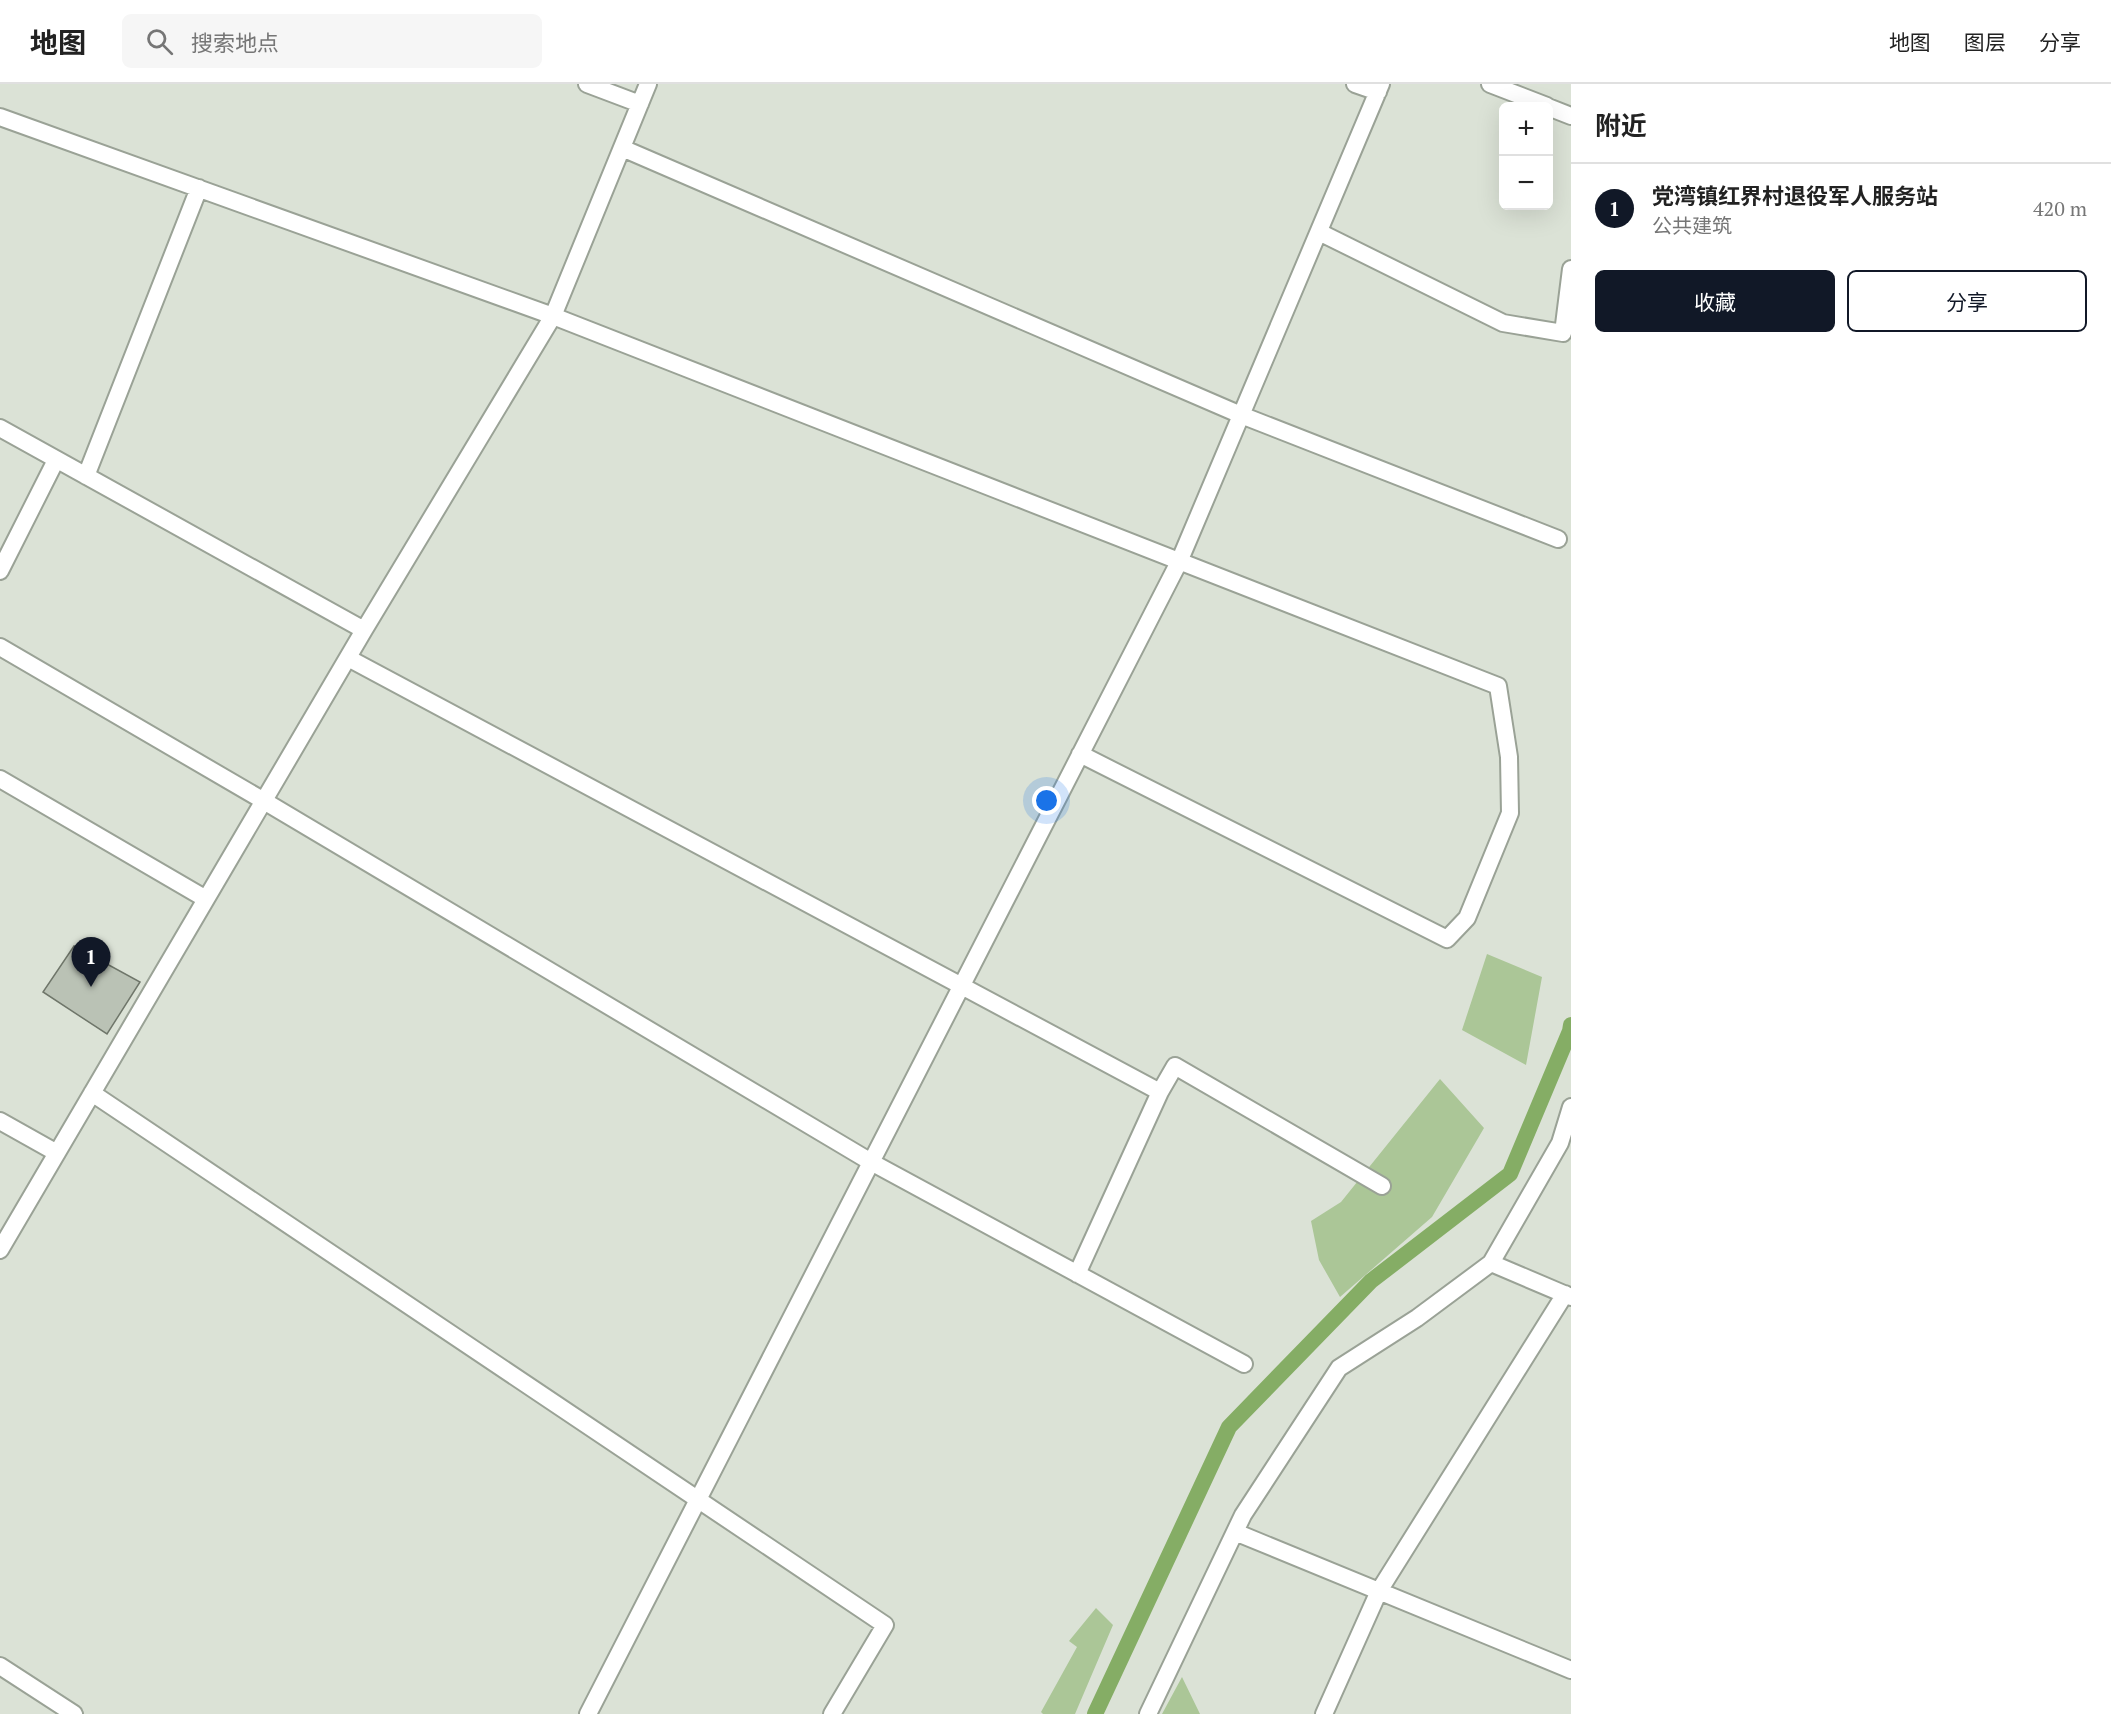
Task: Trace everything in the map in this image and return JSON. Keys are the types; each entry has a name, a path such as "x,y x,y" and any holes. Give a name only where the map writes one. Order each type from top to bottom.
{"street":[{"path":"587,84 640,104"},
{"path":"0,1250 364,630 554,316 648,84"},
{"path":"588,1714 1179,562 1379,88 1355,84"},
{"path":"1490,84 1535,102"},
{"path":"1553,109 1571,116"},
{"path":"0,117 554,316 1498,686 1509,757 1510,813 1467,918 1447,939 1080,754"},
{"path":"622,148 1241,415 1558,539"},
{"path":"86,476 199,188"},
{"path":"1318,232 1503,323 1563,333 1571,269"},
{"path":"0,428 364,630"},
{"path":"0,572 56,460"},
{"path":"0,647 264,801 871,1162 1244,1364"},
{"path":"348,658 1160,1092"},
{"path":"0,779 206,899"},
{"path":"1077,1274 1160,1092 1175,1066 1382,1186"},
{"path":"92,1093 885,1624 832,1714"},
{"path":"1148,1714 1243,1515 1339,1368 1417,1318 1491,1263 1560,1143 1571,1107"},
{"path":"0,1121 57,1153"},
{"path":"1324,1714 1379,1591 1568,1296 1491,1263"},
{"path":"1235,1532 1571,1670"},
{"path":"0,1666 74,1714"}],"green space":[{"path":"1487,954 1542,977 1526,1065 1462,1030"},
{"path":"1440,1079 1484,1128 1432,1217 1340,1297 1319,1260 1311,1221 1341,1202"},
{"path":"1096,1608 1113,1625 1075,1714 1043,1714 1041,1712 1077,1647 1069,1641"},
{"path":"1182,1677 1200,1714 1162,1714"}],"building":[{"path":"74,946 140,982 107,1034 43,992"}],"waterway":[{"path":"1095,1714 1229,1427 1371,1281 1510,1174 1571,1025"}],"place":[{"name":"党湾镇红界村退役军人服务站","path":"91,987"}]}
